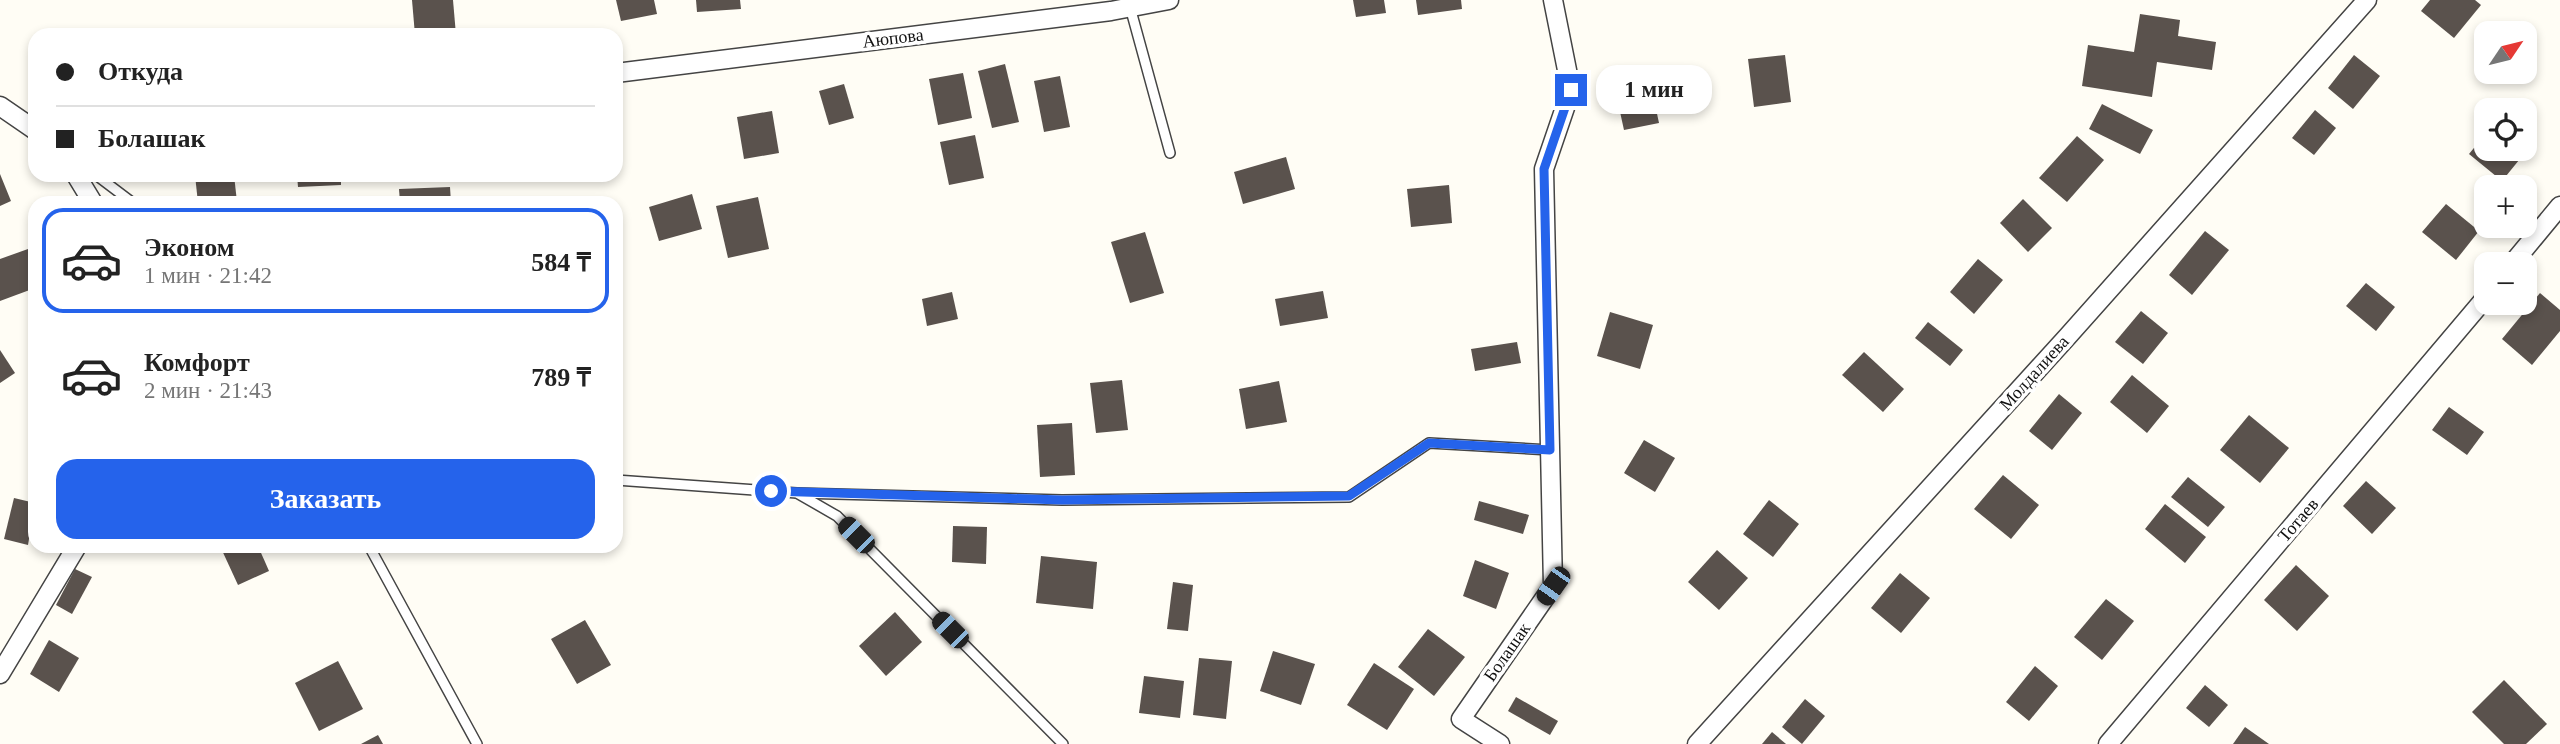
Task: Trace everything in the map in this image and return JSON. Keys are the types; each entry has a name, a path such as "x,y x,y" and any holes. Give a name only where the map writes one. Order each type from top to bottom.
{"street":[{"name":"Аюпова","path":"623,72 1169,0"},
{"name":"Болашак","path":"1500,744 1461,719 1553,586 1544,169 1571,90 1553,0"},
{"name":"Молдалиева","path":"1697,744 2068,336 2367,0"},
{"path":"0,106 28,125"},
{"path":"2522,252 2560,206"},
{"name":"Тотаев","path":"2109,744 2474,311"},
{"path":"0,674 7,650 72,553"}],"lane":[{"path":"1130,7 1170,153"},
{"path":"105,182 124,196"},
{"path":"623,481 797,493 1062,500 1349,496 1429,443 1550,450"},
{"path":"797,493 837,516 1063,744"},
{"path":"373,553 477,744"}],"building":[{"path":"412,0 453,0 455,28 414,28"},
{"path":"616,0 654,0 657,14 621,21"},
{"path":"696,0 740,0 741,9 697,12"},
{"path":"1353,0 1384,0 1386,13 1356,17"},
{"path":"1416,0 1461,0 1462,9 1418,15"},
{"path":"2430,0 2475,0 2481,5 2454,38 2421,11"},
{"path":"2140,14 2180,20 2178,36 2216,42 2212,70 2157,62 2152,97 2082,86 2088,45 2134,52"},
{"path":"1785,55 1791,102 1754,107 1748,59"},
{"path":"2354,55 2380,76 2353,109 2328,88"},
{"path":"1005,64 1019,122 992,128 978,71"},
{"path":"963,73 972,118 938,125 929,79"},
{"path":"1060,76 1070,127 1044,132 1034,81"},
{"path":"1650,81 1659,123 1624,130 1615,89"},
{"path":"844,84 854,118 829,125 819,91"},
{"path":"2102,104 2153,130 2140,154 2089,129"},
{"path":"2315,110 2336,128 2314,155 2292,138"},
{"path":"772,111 779,153 744,159 737,117"},
{"path":"975,135 984,178 949,185 940,142"},
{"path":"2077,136 2104,160 2067,202 2039,178"},
{"path":"1286,157 1295,189 1243,204 1234,172"},
{"path":"2478,161 2518,161 2507,175 2495,175"},
{"path":"0,174 11,201 0,206"},
{"path":"196,182 235,182 236,196 197,196"},
{"path":"298,182 341,182 341,185 298,187"},
{"path":"1449,185 1452,223 1411,227 1407,189"},
{"path":"450,187 451,196 400,196 399,189"},
{"path":"692,194 702,229 659,241 649,207"},
{"path":"758,197 769,249 728,258 716,206"},
{"path":"2023,199 2052,228 2028,252 2000,223"},
{"path":"2446,204 2474,227 2474,237 2456,260 2422,232"},
{"path":"2205,231 2229,250 2192,295 2169,275"},
{"path":"1145,232 1164,293 1130,303 1111,242"},
{"path":"28,249 28,291 0,301 0,259"},
{"path":"1978,259 2003,280 1974,314 1950,292"},
{"path":"2366,283 2395,307 2376,331 2346,306"},
{"path":"1323,291 1328,318 1280,326 1275,299"},
{"path":"952,292 958,319 927,326 922,299"},
{"path":"2540,293 2560,310 2560,331 2532,365 2502,339 2522,315 2537,315 2537,297"},
{"path":"2141,311 2168,333 2143,364 2115,342"},
{"path":"1610,312 1653,325 1640,369 1597,356"},
{"path":"1928,322 1963,350 1950,366 1915,338"},
{"path":"1517,342 1521,363 1475,371 1471,349"},
{"path":"0,350 15,373 0,383"},
{"path":"1864,352 1904,389 1883,412 1842,375"},
{"path":"2132,375 2169,406 2147,433 2110,402"},
{"path":"1122,380 1128,430 1096,433 1090,383"},
{"path":"1279,381 1287,422 1246,429 1239,389"},
{"path":"2059,394 2082,413 2052,450 2029,431"},
{"path":"2449,407 2484,432 2467,455 2432,430"},
{"path":"2249,415 2289,448 2260,483 2220,450"},
{"path":"1072,423 1075,475 1040,477 1037,425"},
{"path":"1644,440 1675,458 1655,492 1624,473"},
{"path":"2003,475 2039,505 2011,539 1974,509"},
{"path":"2188,477 2225,507 2208,527 2171,497"},
{"path":"2366,481 2396,508 2372,534 2343,506"},
{"path":"14,498 28,501 28,545 4,539"},
{"path":"1769,500 1799,524 1773,557 1743,534"},
{"path":"1479,501 1529,515 1523,534 1474,520"},
{"path":"2165,504 2206,537 2185,563 2145,529"},
{"path":"953,526 987,527 986,564 952,562"},
{"path":"1717,550 1748,578 1719,610 1688,582"},
{"path":"223,553 261,553 269,571 238,585"},
{"path":"1041,556 1097,562 1093,609 1036,603"},
{"path":"1475,560 1509,573 1496,609 1463,596"},
{"path":"2296,565 2329,596 2297,631 2264,600"},
{"path":"75,569 92,577 72,614 56,605"},
{"path":"1900,573 1930,598 1901,633 1871,608"},
{"path":"1173,582 1193,585 1188,631 1167,629"},
{"path":"2106,599 2134,621 2102,660 2074,637"},
{"path":"895,612 922,642 886,676 859,646"},
{"path":"585,620 611,665 577,684 551,639"},
{"path":"1428,629 1465,657 1434,696 1398,667"},
{"path":"49,640 79,658 59,692 30,674"},
{"path":"1273,651 1315,664 1301,705 1260,691"},
{"path":"1199,658 1232,661 1226,719 1193,715"},
{"path":"338,661 363,709 319,731 295,683"},
{"path":"1374,663 1414,689 1387,730 1347,705"},
{"path":"2035,666 2058,686 2029,721 2006,702"},
{"path":"1144,676 1184,681 1180,718 1139,713"},
{"path":"2504,680 2547,724 2526,744 2504,744 2472,712"},
{"path":"2205,685 2228,705 2209,727 2186,708"},
{"path":"1516,697 1558,721 1550,735 1508,711"},
{"path":"1805,699 1825,716 1802,744 1782,727"},
{"path":"2245,727 2269,744 2233,744"},
{"path":"1772,732 1786,744 1762,744"},
{"path":"378,735 383,744 361,744"}],"route":[{"path":"771,491 1062,500 1349,496 1429,443 1550,450 1544,169 1571,90"}]}
